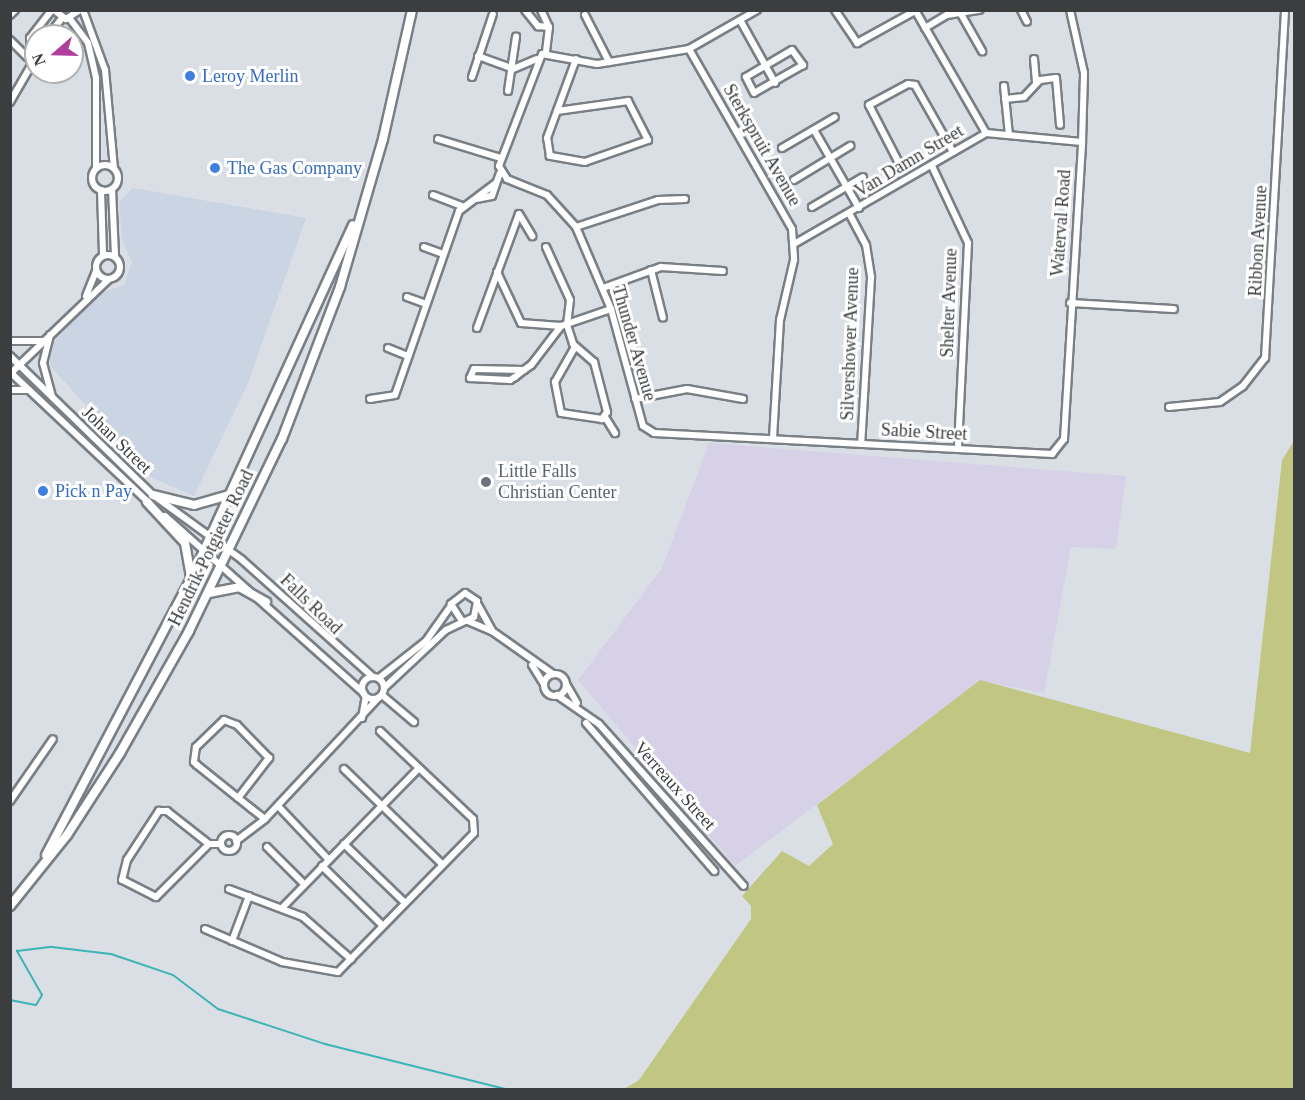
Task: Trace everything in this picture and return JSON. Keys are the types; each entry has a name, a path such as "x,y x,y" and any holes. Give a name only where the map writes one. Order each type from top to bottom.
{"main road":[{"name":"Hendrik Potgieter Road","path":"10,906 33,879 120,753 209,592 229,551 314,361 383,139 412,10"},
{"name":"Hendrik Potgieter Road","path":"33,879 191,579 362,205"},
{"path":"153,495 194,506 230,495"},
{"path":"147,502 185,543 191,579"},
{"path":"209,592 239,587 266,602"}],"street":[{"path":"10,15 15,10"},
{"path":"11,373 84,300 120,270 115,256 112,189 118,179 114,168 105,70 82,10 70,19 62,18 53,10 42,24"},
{"path":"525,10 538,26 549,27"},
{"path":"542,10 549,27 546,53"},
{"path":"478,57 513,69 546,53 609,62 689,49 757,10"},
{"path":"836,10 857,43 915,11 986,133"},
{"path":"925,28 960,14 980,10"},
{"path":"1021,10 1027,21"},
{"name":"Waterval Road","path":"1064,439 1084,73 1070,10"},
{"name":"Ribbon Avenue","path":"1169,407 1220,402 1243,386 1265,358 1285,10"},
{"path":"472,77 493,14"},
{"path":"960,14 982,51"},
{"path":"585,15 609,62"},
{"path":"57,24 62,18"},
{"path":"70,19 88,43 95,71 96,168 93,182 101,190 103,255 84,300"},
{"path":"740,20 775,82"},
{"path":"508,91 516,37"},
{"path":"10,40 24,52"},
{"name":"Sterkspruit Avenue","path":"689,49 782,206 794,244 778,336 773,439"},
{"path":"793,50 802,62 775,82 753,92 746,78 793,50"},
{"path":"370,399 393,397 462,206 496,183 500,173 501,158 537,58"},
{"path":"557,111 628,101 648,140 585,162 555,159 545,146 557,111 576,59"},
{"path":"1034,59 1036,83"},
{"path":"10,102 13,91 24,73"},
{"path":"1005,99 1024,97 1036,83 1057,79 1060,125"},
{"path":"902,167 869,105 908,84 915,85 953,152"},
{"path":"1004,86 1009,135"},
{"path":"782,148 835,117"},
{"path":"814,130 859,208"},
{"name":"Van Damn Street","path":"794,244 850,215 986,133 1082,142"},
{"path":"438,139 501,158"},
{"path":"794,180 850,146"},
{"name":"Shelter Avenue","path":"932,166 968,243 958,449"},
{"path":"96,168 114,168"},
{"name":"Thunder Avenue","path":"500,173 507,179 547,195 576,227 611,309 643,426 654,433 773,439"},
{"path":"812,207 863,177"},
{"path":"101,190 112,189"},
{"path":"433,195 462,206"},
{"path":"576,227 658,200 685,199"},
{"path":"477,328 519,214 532,236"},
{"name":"Silvershower Avenue","path":"850,215 866,245 871,278 861,444"},
{"path":"424,247 444,254"},
{"path":"524,370 474,369 470,378 505,382 524,370 564,325 570,300 546,247"},
{"path":"103,255 115,256"},
{"path":"651,270 663,318"},
{"path":"603,288 651,270 723,271"},
{"path":"96,271 109,279"},
{"path":"497,272 521,323 564,325 611,309"},
{"path":"407,297 426,304"},
{"path":"1070,303 1174,309"},
{"path":"564,325 575,347 594,362 604,417 615,433"},
{"path":"50,334 43,363 52,398"},
{"path":"10,341 44,341"},
{"path":"575,347 555,382 561,413 604,417"},
{"path":"388,348 408,356"},
{"name":"Johan Street","path":"10,356 153,495 229,551"},
{"name":"Johan Street","path":"11,373 147,502 223,564"},
{"path":"635,399 687,389 743,399"},
{"path":"10,390 29,391"},
{"name":"Sabie Street","path":"773,439 1052,454 1064,439"},
{"name":"Falls Road","path":"229,551 325,638 376,678"},
{"name":"Falls Road","path":"223,564 365,694"},
{"path":"361,718 365,694 363,683 376,678 426,641 451,604 465,593 478,605 492,631"},
{"path":"451,604 464,621 492,631 528,660 553,674 544,685 528,660"},
{"path":"209,844 156,897 122,880 121,872 159,811 167,811 209,844 221,844 230,851 236,841 278,806 382,693 464,621 478,605"},
{"path":"316,648 325,638"},
{"name":"Verreaux Street","path":"553,674 566,684 582,708 744,886"},
{"path":"376,678 382,693 414,722"},
{"path":"557,695 566,684"},
{"name":"Verreaux Street","path":"544,685 557,695 582,708"},
{"path":"365,694 382,693"},
{"path":"238,798 269,758 237,725 224,720 192,757 238,798 265,819"},
{"path":"586,723 714,872"},
{"path":"205,929 282,962 330,973 351,959 477,825 380,731"},
{"path":"12,797 53,739"},
{"path":"344,769 441,863"},
{"path":"282,908 302,882 329,860 418,769"},
{"path":"278,806 329,860"},
{"path":"221,844 228,836 236,841"},
{"path":"344,844 404,902"},
{"path":"267,847 302,882"},
{"path":"322,866 382,925"},
{"path":"229,889 303,917 351,959"},
{"path":"232,941 249,896"}],"shaded area":[{"path":"133,188 306,218 248,383 194,496 152,478 50,366 50,346 98,294 124,285 132,262 122,240 119,202"},
{"path":"709,443 1126,476 1116,549 1071,547 1044,693 980,681 735,866 578,680 662,568"}],"green space":[{"path":"1294,441 1294,1089 624,1089 639,1080 751,919 751,906 742,896 782,851 809,866 833,844 817,805 980,680 1250,753 1282,460"}],"waterway":[{"path":"10,1000 36,1005 42,995 17,951 52,947 111,954 173,975 218,1009 325,1044 509,1090"}],"place":[{"name":"Leroy Merlin","path":"190,76"},
{"name":"The Gas Company","path":"215,168"},
{"name":"Little Falls Christian Center","path":"486,482"},
{"name":"Pick n Pay","path":"43,491"}]}
